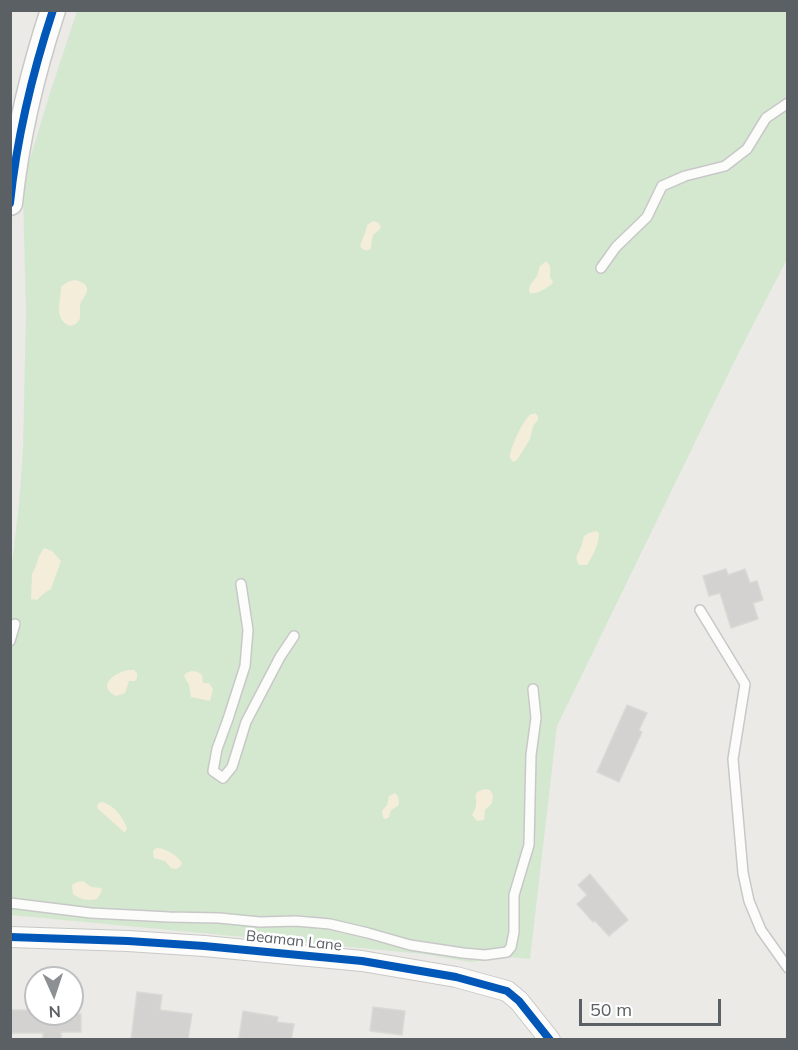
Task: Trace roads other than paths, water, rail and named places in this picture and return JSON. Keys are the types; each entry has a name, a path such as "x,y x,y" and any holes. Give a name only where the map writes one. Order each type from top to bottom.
{"street":[{"path":"10,203 14,163 22,121 53,10"},
{"name":"Beaman Lane","path":"10,937 204,946 362,961 456,977 507,991 519,1001 550,1040"}],"lane":[{"path":"601,268 616,247 647,217 662,186 685,176 725,166 747,149 766,118 788,103"},
{"path":"242,584 248,630 244,666 217,748 213,771 223,778 232,767 246,722 280,657 294,636"},
{"path":"700,609 745,684 733,759 743,873 749,901 761,930 788,968"},
{"path":"10,641 15,624"},
{"path":"10,903 91,913 330,924 410,945 485,955 507,952 511,947 514,932 514,896 529,845 531,754 536,718 534,688"}]}
